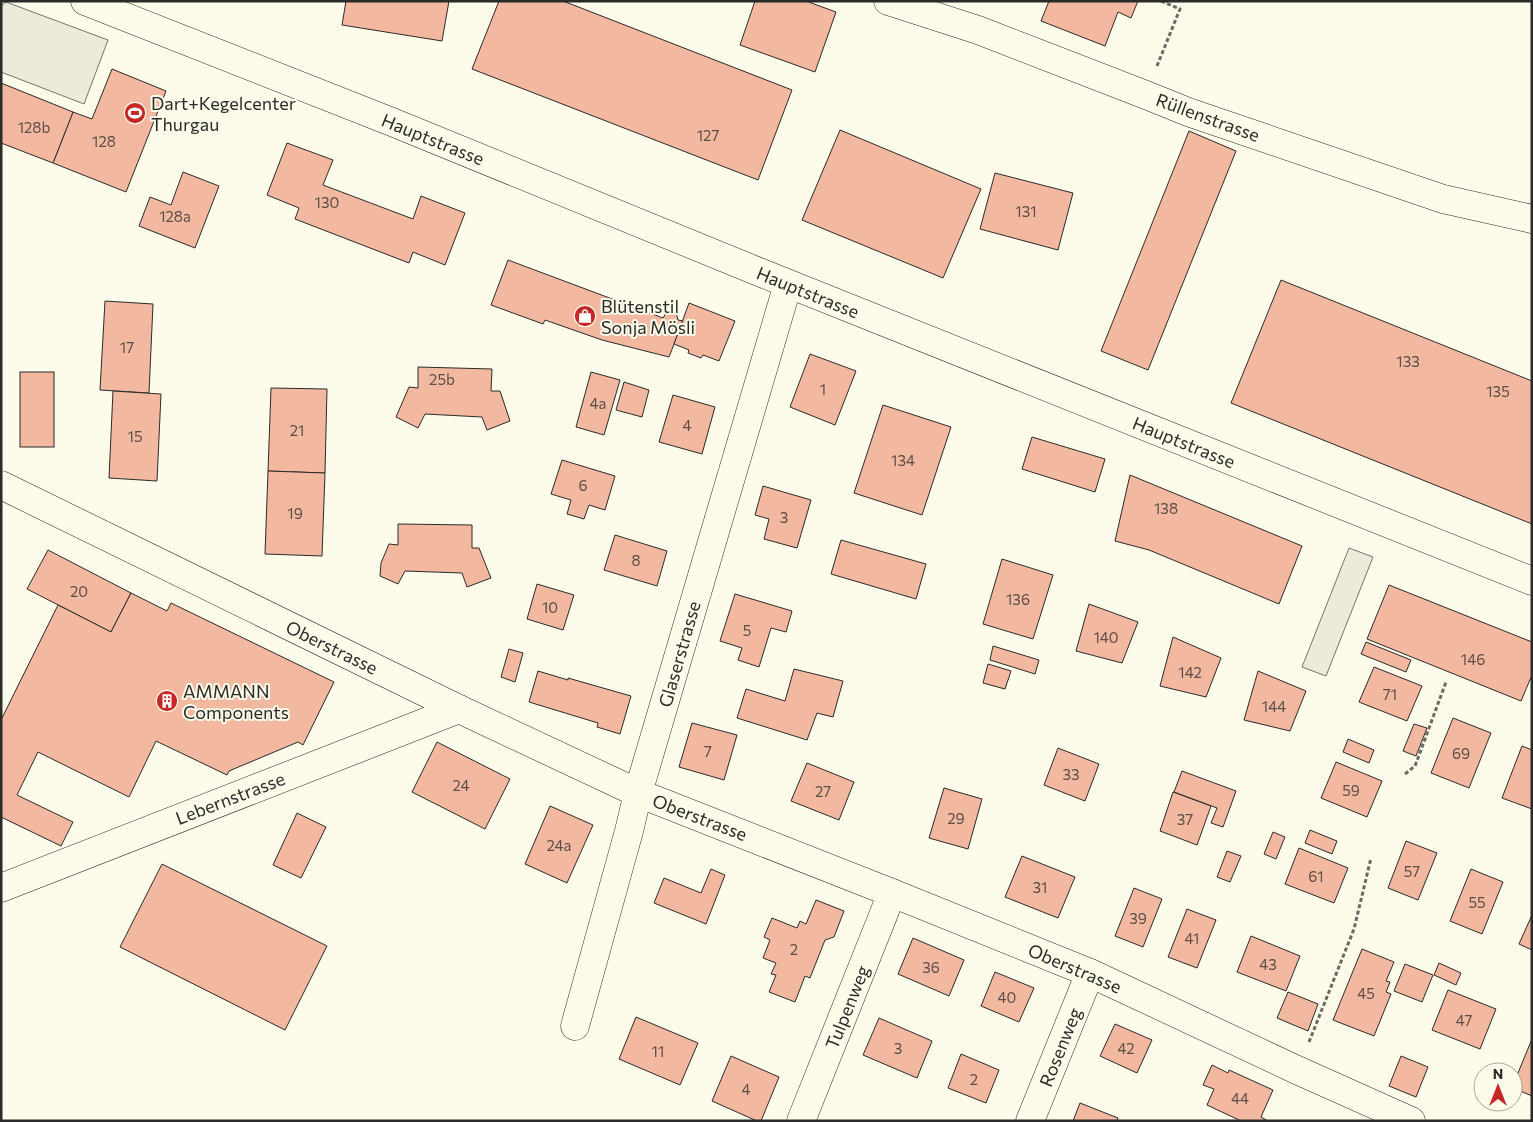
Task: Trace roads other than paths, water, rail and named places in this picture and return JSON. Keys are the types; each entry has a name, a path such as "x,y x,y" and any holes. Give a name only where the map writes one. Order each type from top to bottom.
{"street":[{"name":"Hauptstrasse","path":"85,1 129,9 392,122 788,284 1532,582"},
{"name":"Rüllenstrasse","path":"888,1 978,30 1188,112 1443,198 1532,219"},
{"name":"Glaserstrasse","path":"575,1026 627,840 638,793 788,284"},
{"name":"Oberstrasse","path":"1,485 458,709 638,793 1090,973 1411,1121"},
{"name":"Lebernstrasse","path":"1,888 458,709"},
{"name":"Tulpenweg","path":"802,1121 892,893"},
{"name":"Rosenweg","path":"1030,1121 1090,973"}],"place":[{"name":"Dart+Kegelcenter Thurgau","path":"135,113"},
{"name":"Blütenstil Sonja Mösli","path":"585,316"},
{"name":"AMMANN Components","path":"167,701"}]}
